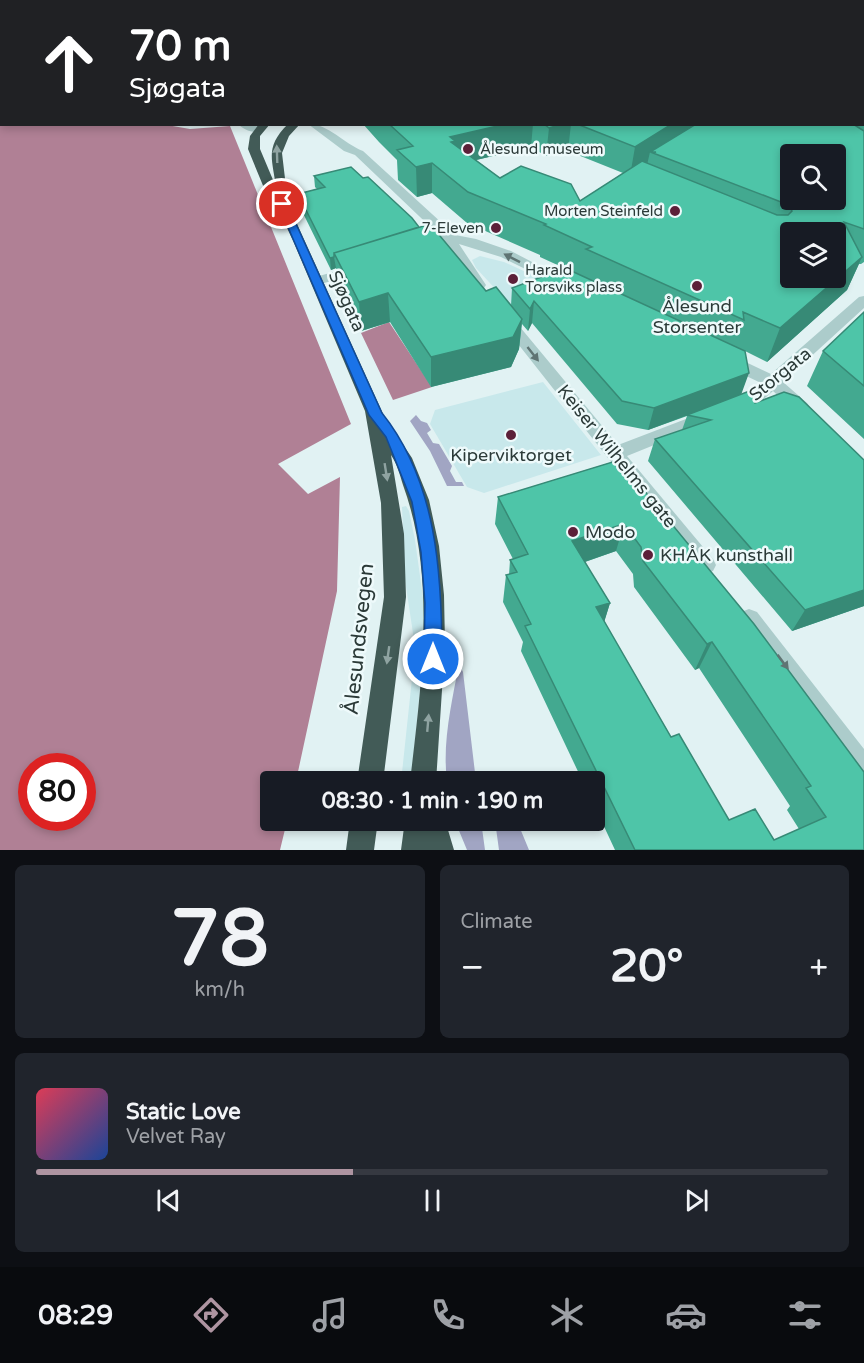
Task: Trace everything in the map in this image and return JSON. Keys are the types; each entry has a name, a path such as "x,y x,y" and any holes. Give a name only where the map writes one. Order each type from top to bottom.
{"highway":[{"name":"Sjøgata","path":"262,126 253,141 254,149 270,188 282,204 376,415"},
{"name":"Sjøgata","path":"282,204 284,191 275,151 279,140 293,126"},
{"path":"376,415 392,435 420,502 429,552 434,603 433,659 425,771"},
{"name":"Ålesundsvegen","path":"371,771 390,635 396,570 391,503 376,415"},
{"path":"360,850 363,831"},
{"path":"415,850 417,831"},
{"path":"433,831 440,850"}],"street":[{"path":"246,126 250,128 262,126"},
{"name":"Keiser Wilhelms gate","path":"316,126 359,153 451,238 454,249 467,270 721,585"},
{"name":"Keiser Wilhelms gate","path":"351,136 361,146 359,153"},
{"path":"431,245 451,238 495,249 586,293"},
{"path":"317,281 376,263"},
{"name":"Storgata","path":"615,453 754,399 864,300"},
{"path":"716,354 773,382 812,417"},
{"path":"736,603 864,770"}],"shaded area":[{"path":"0,126 173,126 190,129 230,126 351,424 278,464 308,494 340,477 337,591 298,771 260,771 260,831 285,831 280,850 0,850"},
{"name":"Harald Torsviks plass","path":"480,256 504,262 563,289 513,308 476,268 472,260"},
{"path":"389,322 432,387 393,400 361,333"},
{"name":"Kiperviktorget","path":"543,382 601,455 484,493 467,487 430,424 435,410"},
{"path":"416,415 421,421 427,423 431,430 427,433 433,443 439,444 452,466 450,471 456,482 462,482 464,486 447,486 430,451 410,421"},
{"path":"406,506 409,511 424,605 423,659 412,771 402,771 414,640 405,580 402,507"},
{"path":"459,664 463,672 475,771 446,771 451,707"},
{"path":"459,831 482,831 485,850 467,850"},
{"path":"496,831 521,831 529,850 499,850"}],"building":[{"path":"391,126 497,126 450,137 455,141 451,142 500,178 521,166 571,184 580,201 642,161 777,215 788,215 792,210 846,210 846,144 780,144 780,202 653,153 656,152 650,152 693,126 856,126 864,131 864,229 846,222 780,222 780,288 826,288 780,328 743,312 744,320 586,249 592,247 544,225 546,224 468,192 432,163 416,167 397,150 413,146"},
{"path":"582,126 669,126 635,147"},
{"path":"351,167 363,178 368,177 419,227 334,253 334,257 330,258 298,194 325,187 314,176"},
{"path":"430,224 486,291 496,287 522,319 513,337 431,357 388,293 359,302 334,253"},
{"path":"846,226 862,257 846,271"},
{"path":"565,268 745,351 749,373 654,408 622,401 534,301 530,309 512,288"},
{"path":"864,312 864,386 823,351"},
{"path":"752,390 755,403 784,392 799,397 864,460 864,590 805,610 655,439 711,420 687,415"},
{"path":"619,460 754,624 864,772 864,850 635,850 605,789 605,771 596,771 525,626 531,624 506,575 517,572 510,560 528,554 498,497","holes":["624,524 641,547 643,561 707,644 712,642 811,786 806,788 826,817 774,840 755,809 729,820 679,734 671,737 596,607 610,603 572,541"]}],"place":[{"name":"Ålesund museum","path":"468,149"},
{"name":"Morten Steinfeld","path":"675,211"},
{"name":"7-Eleven","path":"496,228"},
{"name":"Harald Torsviks plass","path":"513,279"},
{"name":"Ålesund Storsenter","path":"697,286"},
{"name":"Kiperviktorget","path":"511,435"},
{"name":"Modo","path":"573,532"},
{"name":"KHÅK kunsthall","path":"648,555"}],"route":[{"path":"282,204 376,415 392,435 420,502 429,552 434,603 433,659"}]}
